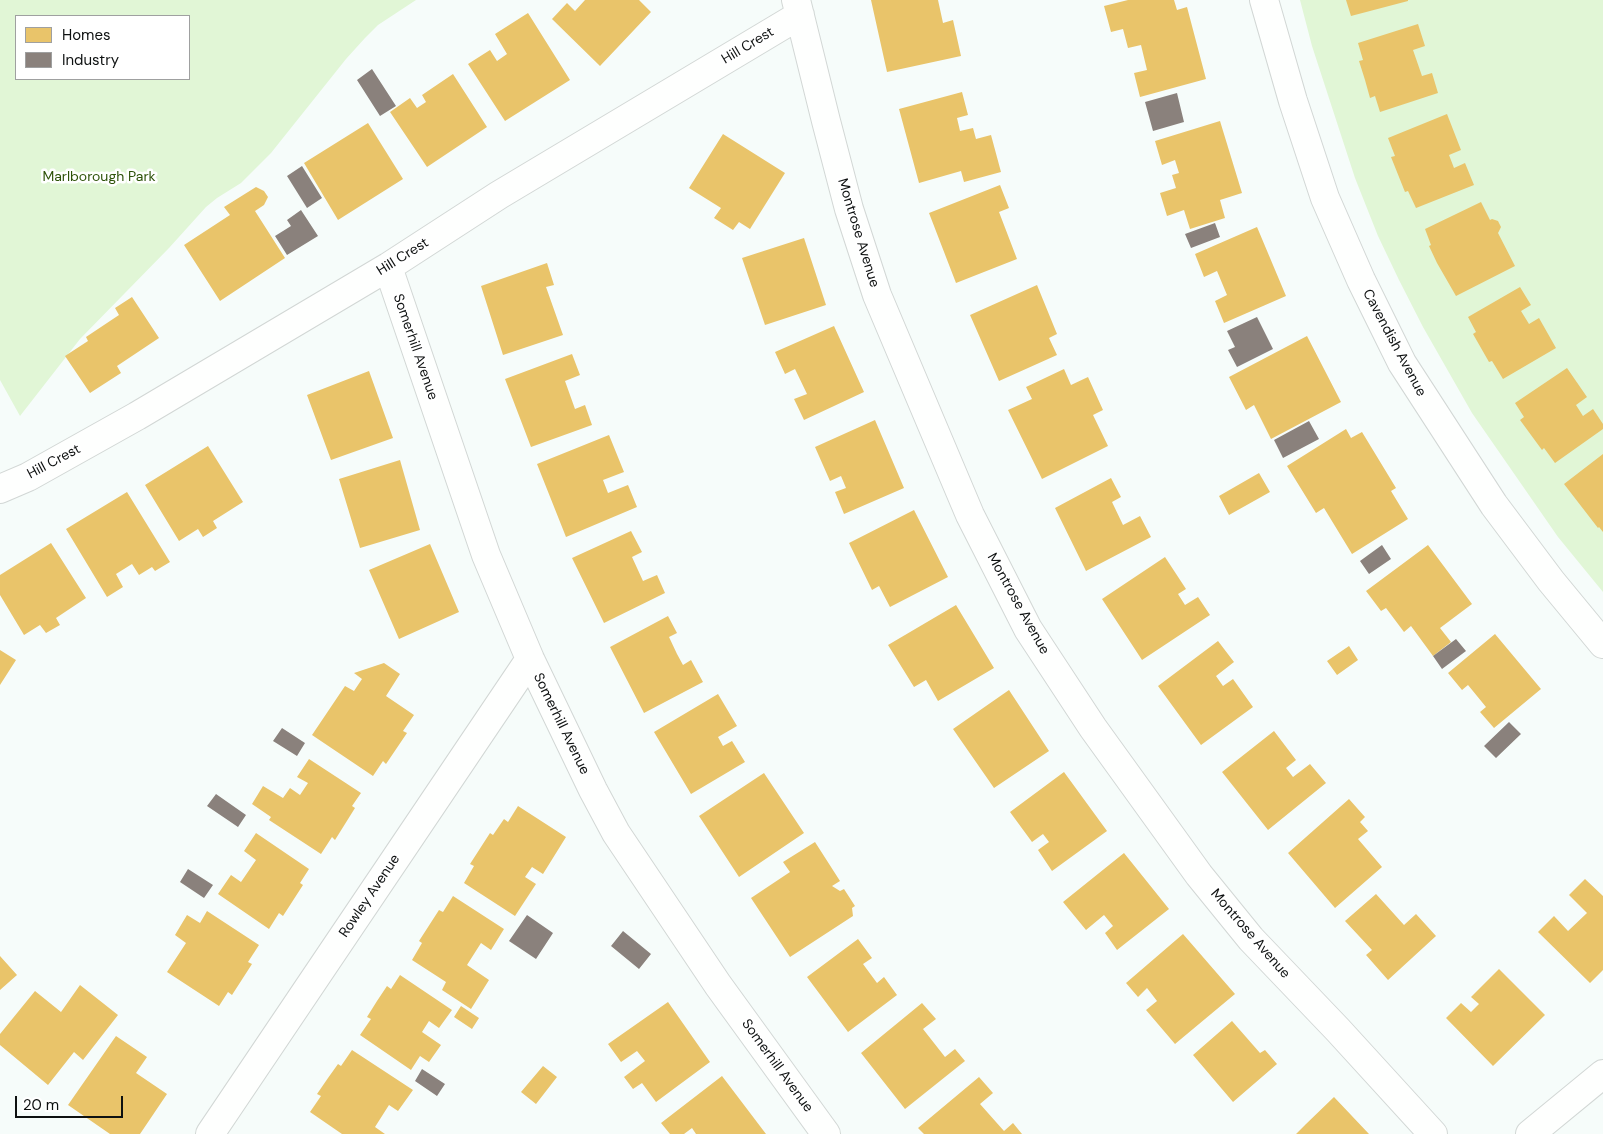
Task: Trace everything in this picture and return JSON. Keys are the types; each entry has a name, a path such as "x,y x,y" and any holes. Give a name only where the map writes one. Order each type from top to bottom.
{"street":[{"name":"Cavendish Avenue","path":"1264,0 1290,92 1326,198 1361,280 1402,363 1459,454 1494,505 1551,581 1603,644"},
{"name":"Hill Crest","path":"0,489 28,477 137,416 388,267 499,195 798,8"},
{"name":"Montrose Avenue","path":"798,8 849,209 877,295 970,515 1028,629 1093,728 1198,875 1251,939 1338,1030 1433,1134"},
{"name":"Somerhill Avenue","path":"388,267 486,555 530,659 616,832 718,985 826,1134"},
{"name":"Rowley Avenue","path":"210,1134 530,659"},
{"path":"1530,1134 1603,1074"}],"green space":[{"name":"Marlborough Park","path":"0,0 416,0 378,25 365,38 271,153 241,183 206,207 169,248 80,339 20,416 0,380"},
{"path":"1300,0 1603,0 1603,592 1558,537 1472,413 1423,327 1378,236 1355,178 1312,46"}],"building: Homes":[{"path":"585,0 639,0 651,12 600,66 552,19 567,3 575,11"},
{"path":"871,0 938,0 943,23 953,20 961,56 887,72"},
{"path":"1128,0 1174,0 1177,10 1187,7 1206,79 1140,97 1134,73 1147,70 1141,45 1128,48 1123,29 1111,32 1104,6"},
{"path":"1346,0 1408,0 1408,1 1351,16"},
{"path":"528,13 570,80 505,121 468,64 490,50 497,61 507,54 495,34"},
{"path":"1418,24 1425,46 1413,50 1422,76 1432,73 1438,93 1380,112 1375,96 1370,98 1359,61 1363,60 1358,43"},
{"path":"453,74 487,127 427,167 390,112 410,98 417,108 426,102 422,95"},
{"path":"962,92 968,115 957,118 960,131 973,128 976,139 991,135 1001,172 964,182 961,171 919,183 899,109"},
{"path":"1447,114 1461,150 1449,155 1454,168 1465,163 1474,185 1416,208 1408,191 1405,192 1391,157 1395,156 1388,138"},
{"path":"1220,121 1242,193 1220,200 1225,218 1190,229 1184,210 1167,216 1160,193 1176,188 1172,175 1179,173 1175,160 1162,165 1155,141"},
{"path":"368,123 403,179 338,220 304,163"},
{"path":"723,134 785,173 750,229 739,222 733,230 714,218 721,208 689,188"},
{"path":"1000,185 1009,208 999,212 1017,259 956,283 929,213"},
{"path":"256,187 264,191 268,197 264,205 255,211 285,258 220,301 184,245 230,215 224,207"},
{"path":"1481,202 1490,220 1498,221 1501,227 1498,233 1515,266 1456,296 1429,246 1431,245 1425,229"},
{"path":"1257,227 1286,296 1224,323 1215,301 1227,295 1217,271 1204,277 1195,254"},
{"path":"804,238 826,305 765,325 742,258"},
{"path":"547,263 554,285 546,287 563,335 503,355 481,286"},
{"path":"1037,285 1057,334 1049,338 1057,355 999,381 970,315"},
{"path":"1520,287 1531,305 1521,311 1529,324 1539,318 1556,348 1503,379 1492,361 1489,362 1473,334 1476,332 1468,317"},
{"path":"132,297 159,338 117,366 121,373 90,393 65,356 88,341 86,337 119,315 115,308"},
{"path":"834,326 864,392 804,420 794,399 807,394 795,369 785,374 775,352"},
{"path":"1307,336 1341,402 1271,439 1254,405 1246,410 1229,377"},
{"path":"572,354 580,375 565,381 575,409 585,405 592,425 531,447 505,379"},
{"path":"1567,368 1587,397 1576,405 1583,416 1593,409 1603,424 1603,429 1555,463 1544,448 1542,450 1520,420 1524,417 1515,403"},
{"path":"1064,369 1071,385 1088,377 1103,410 1093,415 1108,446 1042,479 1008,410 1032,399 1026,387"},
{"path":"369,371 393,438 331,460 307,395"},
{"path":"875,420 904,488 844,514 835,492 846,488 841,476 830,481 815,447"},
{"path":"1346,429 1351,438 1362,432 1396,488 1391,491 1408,519 1352,554 1324,508 1316,513 1287,466"},
{"path":"609,435 624,472 603,480 608,493 628,485 637,507 566,537 537,464"},
{"path":"208,446 243,502 213,521 217,528 203,537 198,529 179,541 145,485"},
{"path":"1603,454 1603,532 1564,484"},
{"path":"400,460 420,530 360,548 339,479"},
{"path":"1259,473 1270,492 1229,515 1219,496"},
{"path":"1111,478 1121,497 1112,502 1123,525 1140,516 1151,537 1086,571 1055,508"},
{"path":"127,492 170,562 155,571 152,567 139,575 132,564 116,574 123,587 107,597 66,529"},
{"path":"914,510 948,577 890,607 879,586 872,590 849,543"},
{"path":"631,531 642,552 632,557 643,581 657,575 665,593 604,623 572,558"},
{"path":"51,543 86,598 56,618 60,625 46,633 40,625 24,635 0,595 0,575"},
{"path":"430,544 459,612 399,639 369,570"},
{"path":"1428,545 1472,604 1440,628 1451,642 1433,656 1411,626 1404,632 1386,608 1381,611 1366,591"},
{"path":"1165,557 1186,589 1178,594 1185,605 1198,597 1210,615 1142,660 1102,599"},
{"path":"956,605 994,668 938,701 926,680 914,687 888,645"},
{"path":"668,616 677,633 669,637 677,654 683,665 691,660 703,682 644,713 610,647"},
{"path":"1495,634 1541,689 1494,728 1480,712 1486,707 1468,685 1462,690 1448,673"},
{"path":"1218,641 1234,662 1216,676 1223,686 1233,679 1253,707 1201,745 1158,686"},
{"path":"1349,646 1358,660 1337,675 1327,661"},
{"path":"0,650 16,660 0,685"},
{"path":"384,663 400,674 386,696 414,715 403,731 407,733 386,764 383,761 373,776 312,735 345,686 354,691 362,679 354,673"},
{"path":"1009,690 1049,751 994,788 953,729"},
{"path":"718,694 737,726 718,737 723,746 732,741 745,762 691,794 654,732"},
{"path":"1274,731 1296,760 1286,768 1293,777 1310,764 1326,783 1268,830 1222,772"},
{"path":"309,759 361,793 352,806 355,808 335,840 332,837 321,854 269,820 271,817 252,804 263,786 283,798 290,788 300,795 308,783 297,777"},
{"path":"1064,772 1107,831 1052,871 1038,850 1049,842 1043,834 1032,842 1010,812"},
{"path":"764,773 804,833 739,877 699,816"},
{"path":"1349,799 1365,817 1360,822 1368,831 1358,839 1382,867 1335,908 1288,853"},
{"path":"518,806 566,837 543,874 532,867 525,877 536,884 515,916 464,883 474,866 470,864 490,833 493,835 504,819 508,822"},
{"path":"256,833 309,869 300,883 303,885 283,916 279,913 269,929 218,894 231,875 241,882 256,860 244,851"},
{"path":"815,842 840,881 832,886 840,891 844,889 855,906 852,908 853,916 790,957 751,898 790,872 783,862"},
{"path":"1124,853 1169,909 1117,950 1105,933 1113,926 1104,915 1086,930 1063,902"},
{"path":"1585,879 1603,896 1603,970 1590,983 1538,932 1554,916 1568,931 1587,913 1569,895"},
{"path":"1376,894 1404,925 1416,914 1436,936 1388,980 1366,955 1372,950 1345,921"},
{"path":"453,896 504,929 491,950 481,943 467,965 489,980 471,1009 442,990 446,982 412,960 422,943 419,941 439,910 443,912"},
{"path":"207,911 259,945 248,962 252,964 232,995 228,992 219,1006 167,972 186,943 175,935 187,915 200,923"},
{"path":"1183,934 1235,994 1175,1044 1146,1010 1157,1001 1147,988 1138,997 1126,983"},
{"path":"858,939 872,958 863,964 877,983 884,977 897,995 848,1032 807,977"},
{"path":"0,956 17,975 0,990"},
{"path":"1499,969 1545,1015 1493,1066 1446,1018 1461,1003 1471,1012 1479,1004 1471,997"},
{"path":"400,975 452,1010 439,1028 429,1021 422,1032 441,1045 429,1062 420,1056 411,1070 360,1035 371,1019 367,1017 387,986 391,989"},
{"path":"80,985 118,1015 83,1060 74,1052 48,1085 0,1045 0,1034 35,991 61,1012"},
{"path":"668,1002 710,1062 656,1102 642,1083 633,1089 624,1077 645,1061 637,1051 621,1062 608,1044"},
{"path":"922,1003 936,1019 923,1029 945,1057 955,1049 965,1061 905,1109 861,1053"},
{"path":"461,1006 479,1018 472,1029 454,1017"},
{"path":"1232,1021 1260,1053 1265,1050 1277,1064 1233,1102 1193,1055"},
{"path":"116,1036 147,1057 136,1073 167,1094 140,1134 110,1134 68,1105"},
{"path":"352,1050 413,1090 398,1111 389,1105 375,1127 385,1134 342,1134 310,1112 321,1096 317,1094 338,1064 341,1066"},
{"path":"543,1066 557,1077 536,1104 521,1092"},
{"path":"722,1076 766,1134 696,1134 692,1128 684,1134 670,1134 661,1123"},
{"path":"979,1077 993,1093 980,1104 1004,1131 1013,1123 1022,1134 924,1134 918,1128"},
{"path":"1334,1097 1369,1134 1296,1134 1306,1124"}],"building: Industry":[{"path":"372,69 396,106 380,116 357,80"},
{"path":"1177,93 1184,122 1153,131 1145,102"},
{"path":"302,166 322,198 307,208 287,176"},
{"path":"301,210 318,236 287,255 275,236 291,226 287,220"},
{"path":"1215,223 1220,237 1191,248 1185,234"},
{"path":"1257,317 1273,349 1237,367 1228,350 1235,347 1227,331"},
{"path":"1309,421 1319,439 1283,458 1274,440"},
{"path":"1382,545 1391,559 1369,574 1360,561"},
{"path":"1456,639 1466,651 1442,669 1433,656"},
{"path":"1509,722 1521,734 1496,758 1484,746"},
{"path":"282,728 305,743 297,756 273,741"},
{"path":"216,794 246,815 238,827 207,806"},
{"path":"188,869 213,885 204,898 180,882"},
{"path":"527,915 553,933 536,959 509,941"},
{"path":"623,931 651,954 639,969 611,946"},
{"path":"422,1069 445,1084 437,1096 415,1081"}]}
